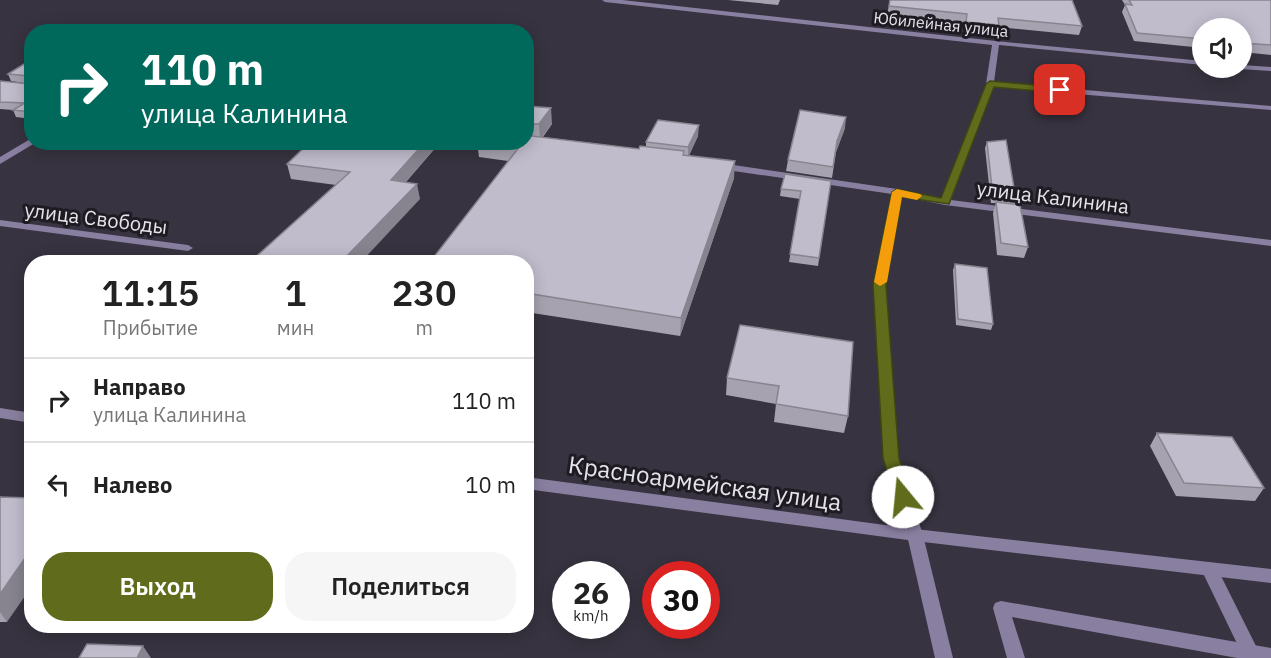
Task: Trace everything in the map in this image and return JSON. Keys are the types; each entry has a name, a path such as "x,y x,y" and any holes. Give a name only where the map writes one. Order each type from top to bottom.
{"street":[{"name":"Юбилейная улица","path":"606,0 1192,62"},
{"path":"945,202 990,84 996,43"},
{"path":"1252,68 1271,69"},
{"path":"990,84 1271,108"},
{"path":"0,161 24,146"},
{"name":"улица Калинина","path":"711,165 897,192 945,202 1271,243"},
{"path":"897,192 880,285 891,458 915,535 944,658"},
{"name":"улица Свободы","path":"0,223 188,248"},
{"path":"0,413 24,417"},
{"name":"Красноармейская улица","path":"534,484 915,535 1271,576"},
{"path":"1209,569 1252,655"},
{"path":"1016,658 1001,608 1252,655 1271,656"}],"building":[{"path":"890,0 1072,0 1082,26 998,18 999,25 966,22 967,14 889,6"},
{"path":"1129,0 1271,0 1271,45 1252,44 1252,18 1192,18 1192,38 1137,33 1125,4 1132,5"},
{"path":"24,64 24,76 8,74"},
{"path":"0,81 24,83 24,103 0,102"},
{"path":"24,104 24,111 13,110"},
{"path":"534,107 551,108 539,124 534,124"},
{"path":"800,110 846,117 837,141 833,167 788,160"},
{"path":"658,120 699,125 688,147 646,142"},
{"path":"534,136 639,149 640,146 684,151 683,155 735,161 681,318 534,294 534,255 435,255 517,150 534,150"},
{"path":"1006,140 1016,200 993,197 987,142"},
{"path":"302,150 418,150 391,180 417,184 348,255 258,255 350,172 287,164"},
{"path":"785,174 831,181 819,258 790,254 801,191 781,189"},
{"path":"996,202 1020,205 1028,247 1001,243"},
{"path":"955,264 987,268 993,324 958,319"},
{"path":"740,325 853,342 848,416 776,404 779,386 727,378"},
{"path":"1157,433 1232,437 1264,488 1184,483"},
{"path":"0,497 24,498 24,560 0,594"},
{"path":"87,644 143,646 137,658 79,658"}],"slow traffic":[{"path":"880,282 897,192 917,196"}],"route":[{"path":"903,497 891,458 880,285 897,192 945,202 990,84 1060,90"}]}
